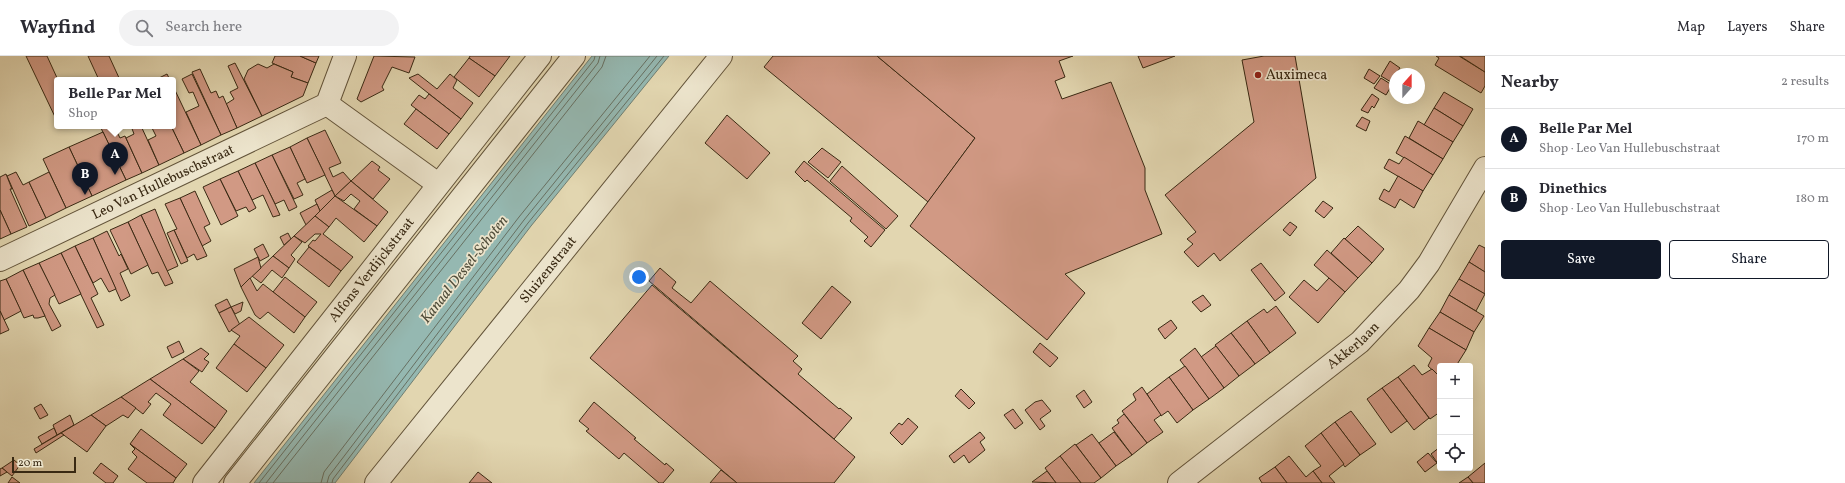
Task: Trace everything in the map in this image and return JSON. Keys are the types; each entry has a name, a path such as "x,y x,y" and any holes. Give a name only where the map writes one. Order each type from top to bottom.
{"street":[{"path":"345,56 327,104 438,184"},
{"name":"Alfons Verdijckstraat","path":"204,483 540,56"},
{"path":"235,483 574,56"},
{"name":"Sluizenstraat","path":"376,483 720,56"},
{"name":"Leo Van Hullebuschstraat","path":"0,260 327,104"},
{"name":"Akkerlaan","path":"1179,483 1360,342 1409,290 1429,263 1485,168"}],"water":[{"name":"Kanaal Dessel-Schoten","path":"592,56 669,56 531,226 335,483 254,483"}],"building":[{"path":"26,56 47,56 57,77 54,77 54,115"},
{"path":"88,56 109,56 119,77 98,77"},
{"path":"275,56 300,56 316,63 308,83 291,77 293,72 272,63"},
{"path":"300,56 319,56 316,63"},
{"path":"374,56 415,57 409,73 392,67 382,87 384,90 361,102 357,99"},
{"path":"470,56 510,56 495,76 469,58"},
{"path":"773,56 877,56 975,138 928,202 764,67"},
{"path":"877,56 1073,56 1059,61 1065,77 1055,81 1062,99 1111,82 1145,168 1145,190 1162,234 1065,274 1085,293 1047,340 910,226 975,138"},
{"path":"1138,56 1175,56 1143,68"},
{"path":"1264,56 1295,56 1316,178 1220,261 1214,253 1198,267 1184,252 1193,244 1187,239 1196,232 1165,195 1254,122 1242,60"},
{"path":"1436,56 1459,56 1485,72 1485,86 1481,93 1435,65 1439,58"},
{"path":"1460,56 1485,56 1485,72"},
{"path":"469,58 495,76 479,97 454,77"},
{"path":"1390,61 1400,68 1389,68 1389,81 1381,76"},
{"path":"235,63 262,116 237,128 226,104 234,99 230,92 238,88 228,66"},
{"path":"258,64 267,68 274,64 293,72 291,77 308,83 303,96 262,116 244,79 248,70"},
{"path":"200,69 211,93 216,91 219,98 223,96 237,128 221,135 192,72"},
{"path":"1369,69 1380,76 1374,84 1364,78"},
{"path":"167,74 168,77 161,77"},
{"path":"192,74 221,135 201,145 186,112 199,106 193,92 189,93 182,79"},
{"path":"418,74 437,89 450,74 457,80 453,88 473,103 461,119 409,78"},
{"path":"1381,78 1389,83 1389,90 1386,95 1374,88"},
{"path":"176,92 201,145 184,153 172,129 176,129"},
{"path":"1444,92 1473,109 1463,126 1434,108"},
{"path":"429,94 461,119 449,134 411,105 419,95 425,99"},
{"path":"1372,94 1379,99 1374,108 1372,106 1368,113 1361,110"},
{"path":"1434,108 1463,126 1453,142 1424,125"},
{"path":"416,109 449,134 437,149 404,124"},
{"path":"727,115 770,153 747,179 705,143"},
{"path":"1362,117 1370,121 1366,131 1356,126"},
{"path":"1418,121 1453,142 1443,159 1409,138"},
{"path":"101,129 116,129 120,138 125,136 142,173 126,180"},
{"path":"132,129 142,129 159,165 142,173 126,138 134,134"},
{"path":"152,129 172,129 184,153 159,165 148,140 156,136"},
{"path":"325,130 341,163 329,168 333,177 343,172 351,181 335,196 307,138"},
{"path":"103,132 126,180 92,196 69,147"},
{"path":"1405,136 1443,159 1433,175 1396,153"},
{"path":"307,138 325,175 307,183 290,147"},
{"path":"69,147 92,196 66,208 43,159"},
{"path":"290,147 305,179 297,183 303,195 294,199 272,155"},
{"path":"822,148 841,162 828,178 808,162"},
{"path":"272,155 297,207 289,211 284,200 275,204 255,163"},
{"path":"1404,157 1433,175 1423,191 1384,168 1389,159 1399,164"},
{"path":"372,161 380,167 378,170 390,179 373,199 351,181"},
{"path":"804,161 885,230 871,247 864,241 868,237 850,221 852,218 807,180 805,182 795,172"},
{"path":"255,163 280,215 273,217 263,195 252,200 238,171"},
{"path":"842,166 898,216 886,229 830,181"},
{"path":"238,171 256,208 249,212 246,207 236,211 220,179"},
{"path":"16,172 23,185 29,182 46,218 29,226 7,176"},
{"path":"49,172 66,208 46,218 29,182"},
{"path":"6,174 12,189 10,189 27,227 11,234 0,210 0,177"},
{"path":"1398,176 1423,191 1414,208 1400,199 1395,208 1379,199 1384,189 1389,192"},
{"path":"220,179 238,216 221,225 203,187"},
{"path":"351,181 388,212 377,226 354,209 360,201 351,194 344,201 335,196"},
{"path":"332,190 335,196 320,211 315,200"},
{"path":"195,191 210,224 204,227 211,241 202,246 180,198"},
{"path":"335,196 377,226 364,242 336,218 329,227 315,216"},
{"path":"180,198 207,256 197,260 194,254 187,258 174,230 177,229 165,204"},
{"path":"1323,201 1333,208 1324,218 1315,211"},
{"path":"317,204 320,211 306,225 300,213"},
{"path":"155,209 178,266 167,271 141,215"},
{"path":"0,210 11,234 0,239"},
{"path":"141,215 173,283 165,286 158,272 152,274 128,222"},
{"path":"315,216 329,227 323,234 353,257 341,271 308,246 321,234 315,234 305,243 294,236"},
{"path":"128,222 148,265 131,274 110,230"},
{"path":"1290,222 1297,227 1290,236 1283,230"},
{"path":"1358,226 1384,249 1372,263 1345,239"},
{"path":"174,230 188,261 181,264 167,233"},
{"path":"107,231 119,256 121,254 128,269 120,273 130,296 121,301 93,238"},
{"path":"288,233 291,239 284,245 280,237"},
{"path":"294,236 302,242 291,255 295,259 289,268 273,256"},
{"path":"93,238 116,289 109,292 101,278 93,283 75,246"},
{"path":"1344,238 1372,263 1358,278 1331,253"},
{"path":"263,244 269,256 260,261 254,249"},
{"path":"1479,245 1485,248 1485,272 1469,262"},
{"path":"75,246 98,294 91,298 104,325 97,328 61,253"},
{"path":"309,247 341,271 329,287 297,262"},
{"path":"1327,250 1358,278 1345,292 1314,265"},
{"path":"61,253 81,294 59,304 39,263"},
{"path":"273,256 289,268 282,278 272,270 261,283 252,276"},
{"path":"258,257 261,268 241,287 234,269"},
{"path":"1469,262 1485,272 1485,294 1459,279"},
{"path":"39,263 55,295 50,298 49,304 61,326 52,331 23,270"},
{"path":"1261,263 1285,293 1275,301 1251,270"},
{"path":"660,268 676,282 672,288 691,303 710,281 798,356 793,361 802,369 798,374 839,409 840,408 852,418 834,439 649,281"},
{"path":"23,270 45,316 34,318 33,315 24,318 6,279"},
{"path":"285,277 317,302 305,317 273,292"},
{"path":"250,278 257,291 263,284 305,317 294,333 268,312 260,319 255,315 241,287"},
{"path":"1329,278 1345,292 1318,323 1289,297 1304,280 1317,291"},
{"path":"6,279 21,311 4,320 0,311 0,281"},
{"path":"1459,279 1485,294 1476,311 1449,295"},
{"path":"652,285 855,457 834,483 737,483 590,358"},
{"path":"832,286 851,302 821,339 802,323"},
{"path":"1203,295 1211,305 1201,312 1192,302"},
{"path":"1449,295 1484,316 1474,332 1440,312"},
{"path":"227,299 231,307 219,313 215,305"},
{"path":"243,302 241,311 235,314 231,307"},
{"path":"1276,306 1296,333 1270,353 1247,321 1264,309 1267,313"},
{"path":"231,307 240,325 229,332 219,313"},
{"path":"0,311 9,330 0,334"},
{"path":"1440,312 1474,332 1466,350 1429,328"},
{"path":"249,317 284,345 266,368 234,344 240,336 231,330"},
{"path":"1171,320 1177,328 1165,339 1158,329"},
{"path":"1247,321 1270,353 1255,364 1231,333"},
{"path":"1429,328 1466,350 1458,363 1437,363 1437,374 1428,366 1432,358 1418,346"},
{"path":"1231,333 1255,364 1239,376 1215,345"},
{"path":"179,341 184,352 172,358 167,347"},
{"path":"1040,343 1058,358 1050,367 1033,352"},
{"path":"234,344 266,368 247,392 216,368"},
{"path":"1216,346 1239,376 1224,388 1201,357"},
{"path":"201,348 209,354 204,359 209,362 202,372 183,359"},
{"path":"1195,348 1224,388 1209,399 1180,360"},
{"path":"183,359 199,371 190,382 227,411 215,428 150,379"},
{"path":"1414,365 1422,375 1432,369 1437,374 1437,414 1430,419 1398,377"},
{"path":"1185,366 1209,399 1193,410 1169,377"},
{"path":"1169,377 1193,410 1177,423 1168,411 1161,416 1147,394"},
{"path":"1398,377 1429,418 1414,430 1382,388"},
{"path":"150,379 215,428 202,444 163,415 171,404 156,393 148,402 151,404 143,414 121,397"},
{"path":"1142,387 1161,415 1154,420 1163,432 1147,443 1122,411 1136,400 1133,394"},
{"path":"1382,388 1407,421 1391,433 1367,399"},
{"path":"961,389 975,403 969,409 955,396"},
{"path":"1084,390 1092,402 1084,408 1076,396"},
{"path":"121,397 136,408 128,418 123,415 106,426 91,415"},
{"path":"1042,400 1051,411 1040,419 1045,426 1040,430 1025,410 1035,402"},
{"path":"594,402 636,438 634,439 665,465 666,463 674,470 663,483 659,483 624,453 619,459 586,431 589,429 579,421"},
{"path":"41,404 48,415 40,419 34,408"},
{"path":"1013,409 1023,423 1015,429 1004,415"},
{"path":"1351,411 1376,444 1360,455 1335,422"},
{"path":"1124,414 1147,443 1132,455 1112,428 1119,423 1117,420"},
{"path":"70,415 74,425 57,435 53,425"},
{"path":"91,415 106,426 87,452 61,433"},
{"path":"908,418 918,427 902,445 890,433 899,423 902,425"},
{"path":"1335,422 1360,455 1345,467 1321,433"},
{"path":"54,428 57,435 42,444 38,437"},
{"path":"141,429 187,464 176,478 130,444"},
{"path":"980,432 985,438 980,442 985,450 969,463 964,455 954,463 949,456"},
{"path":"1114,432 1132,455 1116,466 1099,443"},
{"path":"61,433 64,435 36,453 34,449"},
{"path":"1321,433 1344,464 1329,476 1335,483 1322,483 1313,471 1321,466 1305,446"},
{"path":"1092,434 1116,466 1101,478 1076,445"},
{"path":"130,444 176,478 173,483 147,483 128,469 137,457 132,452 135,449"},
{"path":"1075,444 1101,478 1094,483 1081,483 1060,456"},
{"path":"1437,449 1437,462 1431,454"},
{"path":"1428,453 1437,463 1425,472 1417,462"},
{"path":"1060,456 1081,483 1056,483 1045,468"},
{"path":"1289,456 1306,477 1313,471 1322,483 1287,483 1275,467"},
{"path":"14,460 20,465 12,476 2,468"},
{"path":"101,463 118,476 113,483 106,483 93,473"},
{"path":"1485,463 1485,483 1473,483 1468,477"},
{"path":"1275,467 1287,483 1262,483 1259,478"},
{"path":"2,468 7,472 0,476 0,469"},
{"path":"721,470 737,483 710,483"},
{"path":"1047,471 1056,483 1032,482"},
{"path":"478,472 492,483 469,483"},
{"path":"12,477 20,483 8,483"},
{"path":"1468,477 1473,483 1459,483"}],"place":[{"name":"Auximeca","path":"1258,75"},
{"name":"Belle Par Mel","path":"115,175"},
{"name":"Dinethics","path":"85,195"}]}
